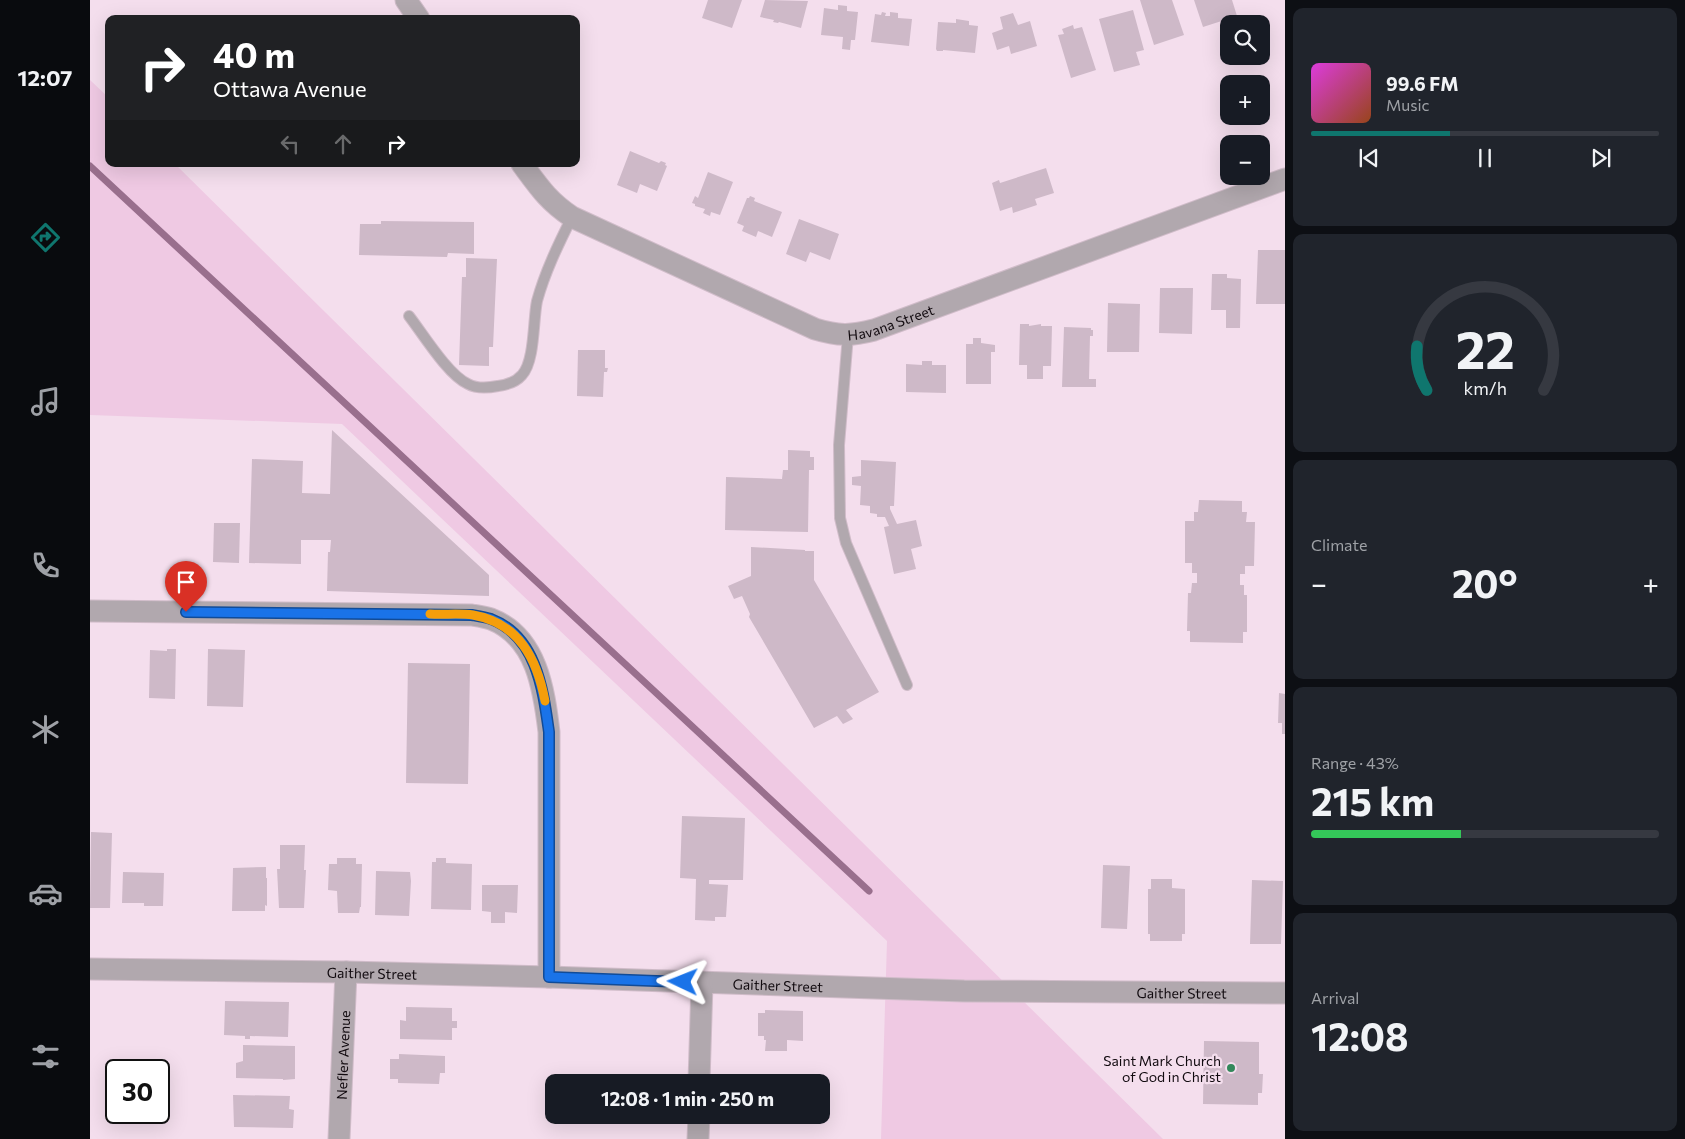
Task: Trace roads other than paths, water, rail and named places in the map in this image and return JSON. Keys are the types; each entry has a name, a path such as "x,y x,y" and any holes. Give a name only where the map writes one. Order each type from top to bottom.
{"street":[{"path":"406,0 416,15"},
{"name":"Havana Street","path":"524,167 546,196 572,217 815,329 832,334 848,335 874,330 1285,179"},
{"path":"90,610 472,615 491,619 510,630 525,646 538,671 545,700 549,732 549,977"},
{"name":"Gaither Street","path":"90,969 549,977 964,991 1285,993"},
{"name":"Nefler Avenue","path":"339,1139 346,972"},
{"path":"699,1074 702,983"},
{"path":"698,1124 698,1139"}],"lane":[{"path":"409,316 451,371 468,384 487,388 508,384 522,375 529,358 537,303 544,278 572,217"},
{"path":"848,335 838,445 840,518 846,543 907,685"}],"waterway":[{"path":"90,166 869,891"}],"place":[{"name":"Saint Mark Church of God in Christ","path":"1231,1068"}]}
